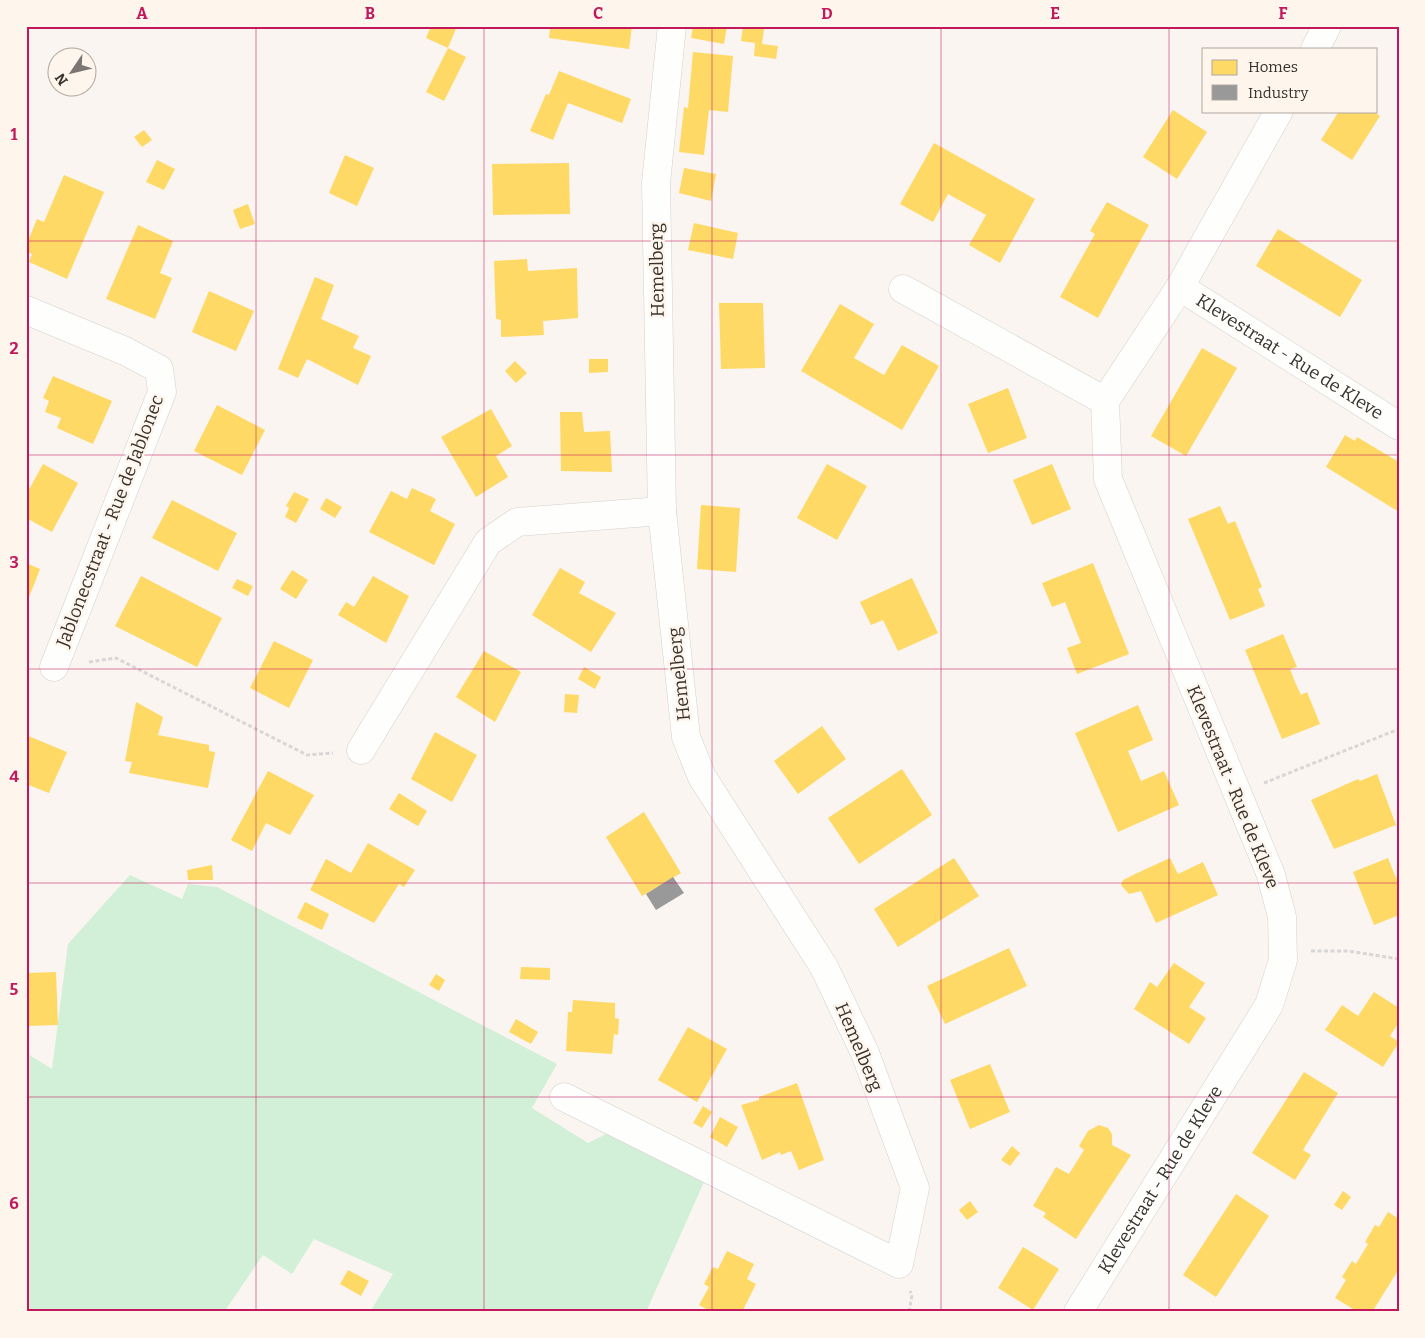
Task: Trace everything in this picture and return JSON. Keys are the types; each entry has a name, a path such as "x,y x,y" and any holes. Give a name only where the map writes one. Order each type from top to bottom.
{"street":[{"name":"Hemelberg","path":"564,1097 899,1264 915,1188 865,1053 824,967 702,777 686,737 662,511 656,183 672,26"},
{"path":"1316,48 1327,26"},
{"name":"Klevestraat - Rue de Kleve","path":"1078,1312 1269,1005 1283,960 1282,917 1271,875 1108,479 1106,401 1180,286 1278,112"},
{"name":"Klevestraat - Rue de Kleve","path":"1180,286 1399,426"},
{"path":"903,289 1106,401"},
{"name":"Jablonecstraat - Rue de Jablonec","path":"26,310 125,351 159,369 162,392 54,667"},
{"path":"361,750 488,542 517,522 662,511"}],"path":[{"path":"116,658 307,755"},
{"path":"1238,793 1399,729"},
{"path":"1283,951 1348,951 1399,959"}],"green space":[{"path":"130,875 182,899 188,884 217,887 557,1064 532,1108 588,1143 614,1130 649,1155 704,1182 646,1312 370,1312 393,1274 314,1239 292,1274 263,1255 224,1312 26,1312 26,1053 52,1069 68,944"}],"building: Homes":[{"path":"431,26 457,26 448,48 426,38"},
{"path":"550,26 632,26 629,49 549,38"},
{"path":"693,26 727,26 724,44 691,38"},
{"path":"743,26 764,29 762,44 778,46 776,59 754,56 755,43 741,41"},
{"path":"448,48 466,57 444,101 426,92"},
{"path":"693,52 733,56 728,112 709,110 704,155 679,152 684,107 688,108"},
{"path":"559,71 631,99 622,123 568,103 553,140 530,131 546,94 549,95"},
{"path":"1173,110 1207,132 1177,179 1143,157"},
{"path":"1338,112 1374,112 1380,116 1352,160 1321,140"},
{"path":"144,130 152,140 142,147 134,137"},
{"path":"934,143 1035,199 1000,263 969,245 986,215 948,194 933,222 900,204"},
{"path":"345,155 374,168 357,206 329,193"},
{"path":"157,160 175,169 164,190 146,182"},
{"path":"569,163 570,214 493,215 492,164"},
{"path":"684,168 716,174 711,201 679,193"},
{"path":"64,175 104,192 67,279 29,262 32,254 26,251 26,246 37,219 44,222"},
{"path":"1107,202 1149,225 1098,318 1060,297 1095,234 1090,231"},
{"path":"248,204 255,224 240,229 233,210"},
{"path":"694,223 738,233 733,259 688,250"},
{"path":"138,225 173,241 160,273 172,278 155,319 106,299"},
{"path":"1278,229 1362,280 1340,317 1256,266"},
{"path":"527,259 528,271 577,268 578,318 543,321 544,335 501,337 501,320 496,319 494,261"},
{"path":"315,277 334,285 321,319 359,336 353,348 371,356 358,385 307,359 298,378 278,369"},
{"path":"209,291 254,311 236,351 192,332"},
{"path":"719,303 763,303 765,368 721,369"},
{"path":"840,304 874,324 854,358 884,375 902,345 939,366 902,430 801,371"},
{"path":"1202,348 1237,368 1186,456 1151,436"},
{"path":"589,359 608,359 608,372 589,373"},
{"path":"515,361 527,373 516,383 505,371"},
{"path":"53,376 112,401 93,444 57,428 61,418 45,412 49,401 43,398"},
{"path":"1008,388 1027,438 988,453 968,404"},
{"path":"217,405 265,430 242,475 194,451"},
{"path":"491,409 512,446 496,456 508,477 476,497 441,437"},
{"path":"560,412 582,412 584,432 610,431 612,472 561,471"},
{"path":"1345,435 1355,441 1357,437 1399,462 1399,512 1326,467"},
{"path":"43,464 78,483 52,532 26,518 26,495"},
{"path":"827,464 867,486 837,540 797,518"},
{"path":"1052,464 1071,509 1032,525 1013,480"},
{"path":"412,488 436,499 430,511 455,524 434,565 369,532 391,491 407,499"},
{"path":"294,492 309,499 296,523 285,517 289,508 286,506"},
{"path":"326,498 342,507 335,518 320,509"},
{"path":"172,500 237,533 218,571 152,538"},
{"path":"701,505 740,508 736,572 697,569"},
{"path":"1220,506 1228,524 1235,521 1262,587 1258,589 1265,606 1230,620 1188,519"},
{"path":"26,563 40,569 26,605"},
{"path":"1093,563 1129,654 1077,674 1067,648 1081,643 1065,602 1052,607 1042,583"},
{"path":"560,568 585,582 579,593 616,613 591,652 532,615"},
{"path":"292,570 308,580 296,599 280,589"},
{"path":"141,576 222,618 197,667 115,626"},
{"path":"373,576 409,596 386,643 338,615 346,602 354,607"},
{"path":"912,578 938,633 898,651 883,620 871,625 860,602"},
{"path":"237,579 253,586 248,596 232,588"},
{"path":"1283,634 1297,667 1290,669 1295,682 1301,695 1307,692 1320,724 1282,739 1245,650"},
{"path":"274,641 313,660 289,708 250,688"},
{"path":"484,651 521,672 495,722 456,697"},
{"path":"584,667 601,677 595,689 578,679"},
{"path":"565,694 579,695 577,713 564,712"},
{"path":"136,702 163,717 158,735 209,745 209,751 215,752 208,788 129,773 132,762 125,761"},
{"path":"1138,705 1153,740 1128,751 1141,781 1164,771 1179,805 1118,832 1075,733"},
{"path":"822,726 846,759 798,794 774,761"},
{"path":"435,732 477,755 452,802 411,779"},
{"path":"26,735 67,752 49,793 26,784"},
{"path":"902,769 932,815 859,864 828,818"},
{"path":"268,771 314,795 290,835 266,823 252,851 231,840"},
{"path":"1377,774 1396,825 1334,849 1311,800 1358,779 1360,781"},
{"path":"399,793 427,811 418,826 389,809"},
{"path":"644,812 681,873 642,896 606,837"},
{"path":"368,843 415,870 404,887 399,884 374,923 310,890 326,859 351,873"},
{"path":"954,858 979,896 898,947 874,909"},
{"path":"1170,858 1178,874 1203,862 1218,895 1156,923 1141,891 1129,894 1121,885 1123,880"},
{"path":"1388,858 1396,878 1399,876 1399,915 1374,925 1353,872"},
{"path":"212,865 213,880 188,880 187,870"},
{"path":"305,902 329,914 322,930 297,918"},
{"path":"1009,948 1027,986 945,1024 927,986"},
{"path":"1174,963 1205,983 1189,1007 1206,1018 1189,1044 1134,1009 1150,982 1157,987"},
{"path":"521,967 550,968 550,980 520,979"},
{"path":"56,972 58,1025 26,1026 26,973"},
{"path":"436,974 445,980 439,991 429,985"},
{"path":"1374,992 1399,1008 1399,1022 1390,1036 1399,1042 1383,1067 1325,1030 1342,1005 1358,1016"},
{"path":"573,1000 615,1003 615,1018 619,1019 618,1035 614,1034 612,1054 566,1051 568,1012 572,1012"},
{"path":"516,1019 538,1032 531,1044 509,1032"},
{"path":"688,1027 727,1049 697,1102 658,1080"},
{"path":"990,1064 1010,1112 970,1129 950,1080"},
{"path":"1304,1072 1338,1093 1303,1150 1311,1155 1295,1180 1252,1153"},
{"path":"797,1083 824,1160 799,1170 791,1151 781,1155 780,1152 762,1160 741,1105 759,1100 759,1097"},
{"path":"703,1106 712,1112 702,1128 693,1123"},
{"path":"720,1117 738,1127 727,1147 710,1137"},
{"path":"1099,1125 1108,1128 1112,1134 1112,1145 1131,1155 1076,1239 1043,1217 1046,1213 1033,1206 1056,1167 1069,1174 1084,1150 1079,1146 1088,1131"},
{"path":"1012,1146 1020,1153 1010,1166 1001,1160"},
{"path":"1343,1191 1351,1197 1342,1210 1334,1205"},
{"path":"1236,1194 1269,1216 1216,1297 1183,1275"},
{"path":"970,1201 978,1212 967,1220 959,1210"},
{"path":"1388,1212 1399,1219 1399,1269 1372,1312 1358,1312 1335,1298 1346,1280 1342,1277 1352,1261 1356,1264 1368,1244 1365,1242 1375,1225 1379,1227"},
{"path":"1023,1247 1059,1269 1033,1310 998,1288"},
{"path":"727,1251 754,1264 747,1279 756,1284 742,1312 712,1312 699,1305 709,1287 704,1284 713,1267 718,1269"},
{"path":"348,1270 369,1281 361,1296 340,1284"}],"building: Industry":[{"path":"673,877 684,893 656,910 646,894"}]}
